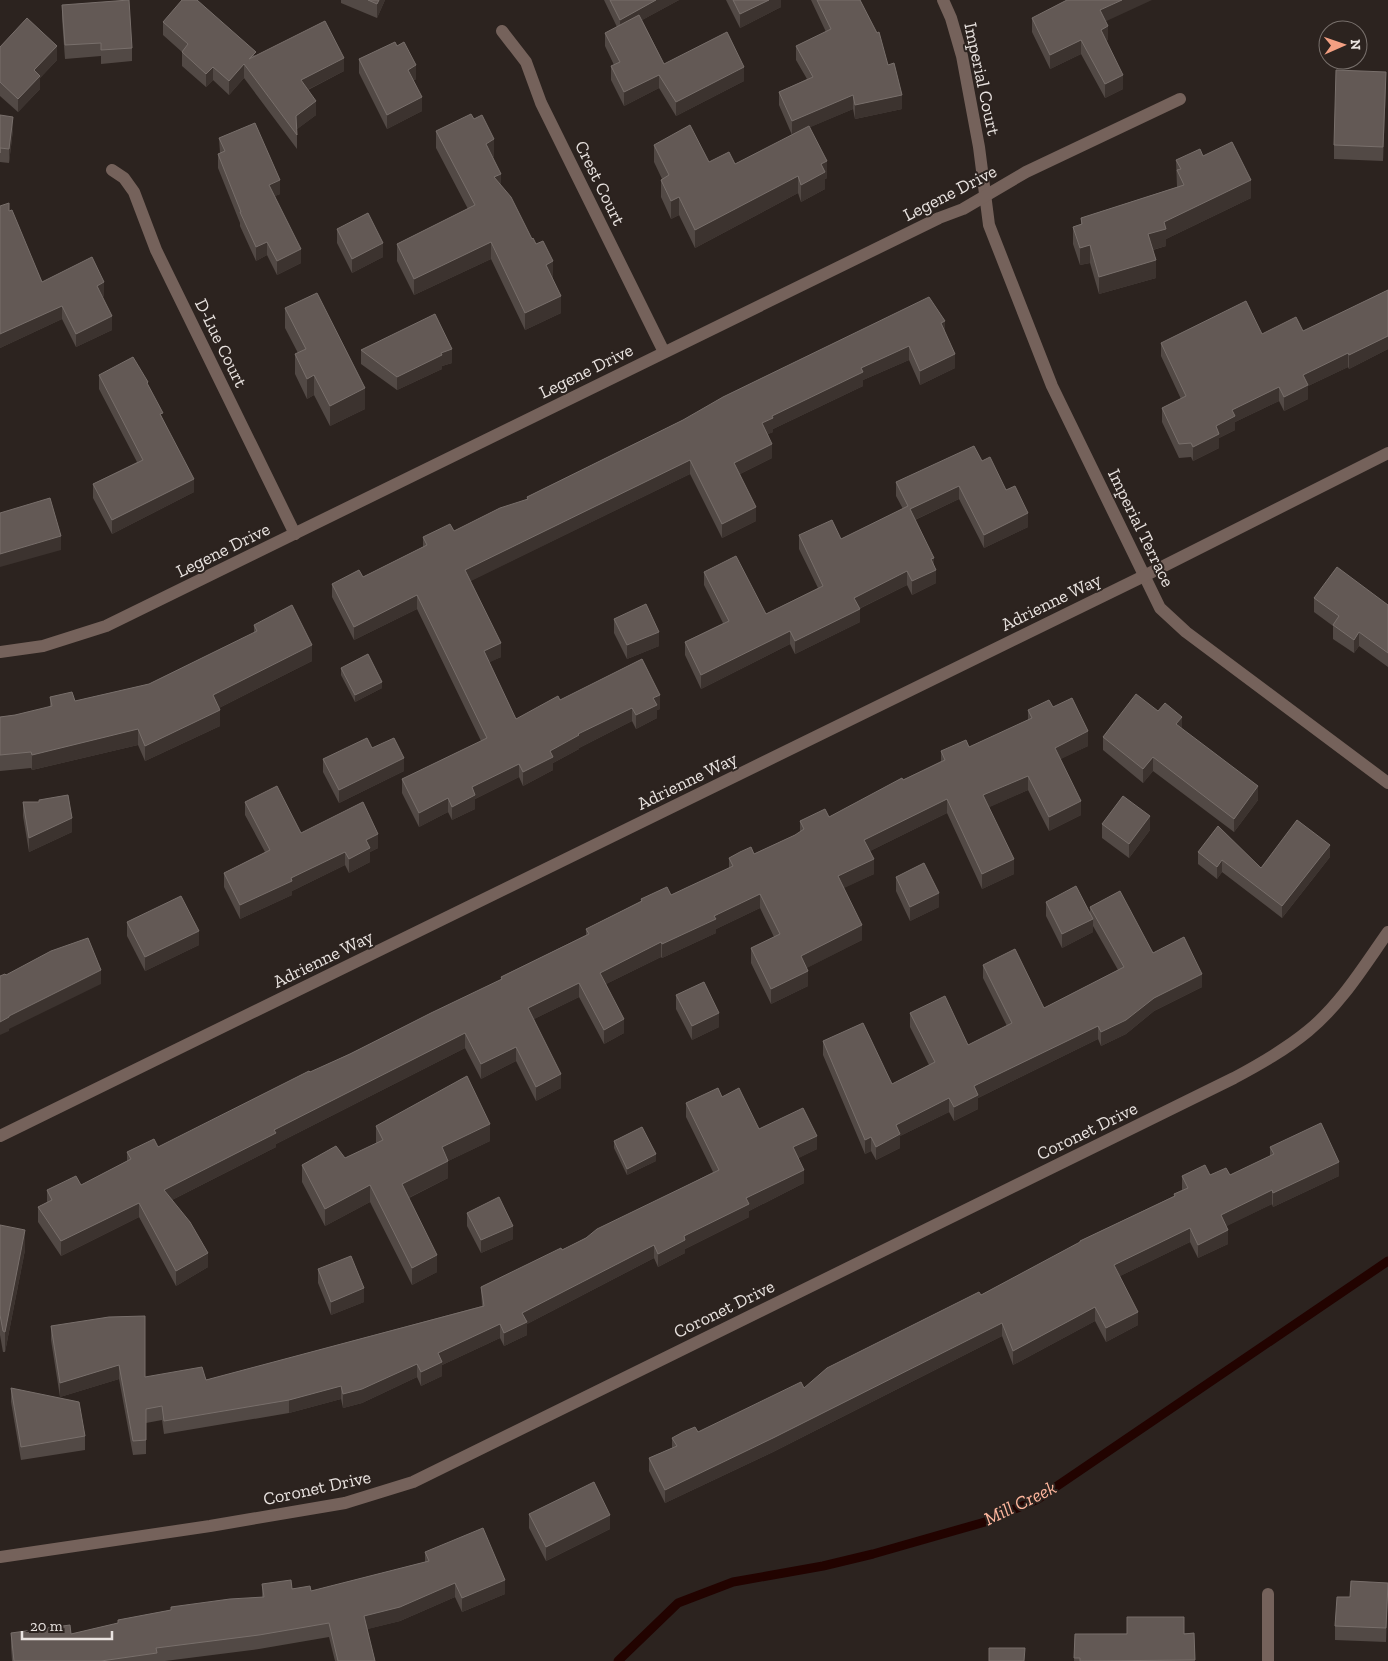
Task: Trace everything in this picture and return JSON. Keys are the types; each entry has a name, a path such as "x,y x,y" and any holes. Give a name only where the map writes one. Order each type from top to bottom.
{"street":[{"name":"Imperial Court","path":"943,0 951,18 962,56 986,196"},
{"name":"Crest Court","path":"502,31 526,62 541,103 664,352"},
{"name":"Legene Drive","path":"0,652 43,646 106,626 931,222 963,209 1026,172 1180,99"},
{"name":"D-Lue Court","path":"112,170 124,178 134,192 156,250 296,534"},
{"name":"Imperial Terrace","path":"986,196 989,225 1052,386 1160,608 1186,632 1388,783"},
{"name":"Adrienne Way","path":"0,1136 1144,576 1388,453"},
{"name":"Coronet Drive","path":"0,1556 210,1526 345,1503 413,1482 1234,1078 1274,1056 1309,1030 1327,1013 1350,986 1388,932"},
{"path":"1268,1594 1268,1661"}],"building":[{"path":"129,0 132,48 101,50 101,43 65,45 62,5"},
{"path":"182,0 197,0 256,52 249,59 325,21 344,58 301,80 316,101 296,116 297,135 244,64 229,81 213,67 206,74 182,52 188,44 163,22"},
{"path":"368,0 379,0 377,4"},
{"path":"610,0 656,0 620,20"},
{"path":"733,0 769,0 740,14"},
{"path":"817,0 860,0 877,33 879,32 888,65 894,63 902,95 855,105 853,95 792,121 779,92 813,77 796,46 831,29"},
{"path":"1067,0 1122,0 1100,10 1108,26 1101,30 1123,75 1105,84 1081,40 1050,55 1032,18"},
{"path":"639,15 664,64 727,32 744,67 676,102 659,75 624,92 611,66 620,62 605,33"},
{"path":"27,18 57,46 34,70 40,76 18,99 0,82 0,47"},
{"path":"395,42 397,46 404,42 416,65 408,70 422,97 387,115 359,59"},
{"path":"1336,70 1386,72 1383,147 1334,145"},
{"path":"471,114 474,119 482,115 494,139 486,144 501,174 494,177 511,197 532,239 536,244 543,241 553,261 546,265 561,296 525,313 491,242 414,279 397,244 475,205 436,131"},
{"path":"0,115 13,117 9,149 0,148"},
{"path":"255,123 280,180 269,185 301,249 277,261 267,242 256,247 240,212 218,154 225,151 219,138"},
{"path":"690,125 709,162 729,152 735,164 809,126 827,161 821,164 825,172 801,185 798,176 695,230 679,197 671,201 661,180 669,175 654,145"},
{"path":"1232,142 1251,180 1164,222 1166,229 1148,234 1156,260 1099,277 1090,245 1080,248 1073,227 1082,224 1081,218 1184,185 1177,170 1181,169 1176,160 1200,149 1203,156"},
{"path":"9,203 9,211 12,210 42,282 92,257 104,282 97,286 112,316 76,334 62,306 0,334 0,206"},
{"path":"368,213 383,243 352,259 337,229"},
{"path":"1388,290 1388,336 1303,375 1308,385 1284,397 1279,387 1232,410 1235,416 1216,426 1219,434 1193,447 1191,443 1179,444 1162,408 1186,396 1161,343 1246,301 1262,334 1296,317 1303,331"},
{"path":"317,293 365,388 330,406 314,375 307,379 295,354 306,349 285,308"},
{"path":"929,297 945,321 941,323 955,354 920,371 909,346 861,368 863,372 772,416 773,418 762,423 772,444 734,463 756,507 722,524 690,460 465,570 501,643 484,651 516,719 558,696 560,700 642,659 660,695 653,698 657,705 636,715 632,708 578,734 550,751 553,757 523,772 519,764 472,787 475,795 452,807 448,798 419,813 402,779 487,738 417,595 354,627 332,584 359,570 363,577 427,545 423,537 450,524 454,531 500,508 528,499 527,497 683,420 723,397"},
{"path":"435,314 452,349 397,377 361,350"},
{"path":"133,357 148,382 163,413 160,414 194,479 112,520 93,484 143,460 99,375"},
{"path":"974,446 982,461 990,457 1006,490 1015,486 1028,513 984,535 959,486 910,509 934,558 931,559 936,570 912,581 907,571 854,598 860,609 795,641 790,631 701,675 685,642 729,621 704,572 736,556 766,614 823,586 799,535 832,520 841,539 908,506 896,482"},
{"path":"50,498 61,536 0,554 0,513"},
{"path":"1337,567 1388,605 1388,653 1359,632 1354,640 1333,625 1339,616 1314,598"},
{"path":"646,604 659,632 627,645 614,619"},
{"path":"292,605 312,645 213,695 220,710 145,746 138,729 32,755 31,752 0,755 0,717 52,706 50,697 72,692 75,701 149,684 257,631 254,625"},
{"path":"368,654 382,682 355,695 341,668"},
{"path":"1136,694 1158,711 1165,703 1182,717 1176,724 1258,786 1234,819 1153,757 1143,769 1103,737"},
{"path":"1072,698 1088,731 1055,748 1081,801 1049,817 1028,776 983,795 1014,859 982,874 947,799 864,840 874,859 838,876 862,925 801,956 808,971 771,989 751,948 780,934 760,894 714,916 716,919 662,944 661,942 600,973 624,1019 604,1030 579,983 528,1008 561,1074 536,1087 516,1047 481,1064 465,1033 274,1130 276,1133 164,1190 190,1222 208,1253 176,1271 139,1203 61,1241 38,1207 52,1200 47,1190 76,1176 81,1185 131,1159 127,1152 154,1139 158,1147 309,1071 350,1054 589,934 586,929 642,901 641,899 667,887 671,895 733,866 729,858 740,852 751,847 754,854 795,835 804,829 800,821 825,809 829,817 902,778 903,780 945,760 941,751 966,740 969,747 1032,718 1028,710 1049,700 1053,707"},
{"path":"367,738 372,748 394,738 404,758 339,790 323,759"},
{"path":"277,786 301,833 363,802 378,834 366,840 370,848 349,859 345,852 291,878 292,881 240,905 224,873 270,850 245,802"},
{"path":"68,795 72,818 29,838 23,802 39,802 39,800"},
{"path":"1123,796 1150,816 1129,844 1102,824"},
{"path":"1297,820 1330,845 1282,906 1222,860 1217,867 1198,852 1218,826 1261,868"},
{"path":"924,863 939,893 910,907 896,877"},
{"path":"1076,886 1093,919 1062,934 1046,902"},
{"path":"1120,891 1153,953 1184,937 1202,974 1154,998 1126,1020 1101,1032 1098,1026 974,1086 978,1095 954,1107 949,1098 896,1125 900,1134 876,1147 871,1137 865,1140 823,1041 863,1023 892,1084 935,1062 910,1013 945,996 968,1045 1012,1023 983,965 1015,949 1044,1008 1124,967 1090,907"},
{"path":"181,896 199,931 145,957 127,922"},
{"path":"88,938 101,970 0,1022 0,976 6,975 51,951"},
{"path":"704,982 719,1013 692,1026 676,995"},
{"path":"467,1076 490,1124 442,1147 448,1161 402,1184 437,1255 412,1268 370,1185 325,1209 302,1165 336,1146 345,1158 383,1140 376,1126"},
{"path":"718,1088 722,1097 739,1088 759,1129 803,1108 817,1136 793,1147 804,1170 746,1198 749,1204 684,1236 685,1240 658,1254 654,1245 522,1313 527,1322 504,1333 500,1324 438,1353 442,1362 421,1372 417,1364 362,1389 343,1394 341,1386 289,1400 164,1421 162,1406 146,1409 146,1440 133,1441 119,1365 60,1383 51,1326 109,1317 145,1316 145,1377 202,1367 206,1380 484,1306 481,1287 561,1248 562,1250 586,1238 597,1229 719,1170 686,1103"},
{"path":"1321,1123 1339,1162 1273,1193 1272,1190 1221,1215 1228,1230 1198,1245 1190,1228 1114,1265 1138,1312 1106,1328 1095,1307 1013,1351 1002,1323 665,1490 649,1458 677,1446 672,1438 695,1427 698,1432 801,1382 804,1388 827,1368 979,1292 981,1295 1080,1241 1175,1196 1174,1194 1188,1188 1182,1176 1205,1165 1210,1175 1226,1168 1230,1175 1274,1154 1270,1147"},
{"path":"642,1127 656,1154 627,1169 614,1141"},
{"path":"499,1197 513,1226 481,1240 467,1213"},
{"path":"0,1225 25,1230 5,1332 3,1331 0,1315"},
{"path":"351,1256 364,1288 331,1302 318,1269"},
{"path":"11,1388 79,1402 85,1436 21,1447"},
{"path":"594,1482 610,1515 546,1547 529,1514"},
{"path":"483,1528 505,1580 462,1598 455,1583 400,1607 364,1616 375,1661 338,1661 329,1623 259,1635 156,1648 157,1653 101,1661 14,1661 11,1633 70,1625 71,1634 118,1623 118,1620 171,1610 171,1607 230,1599 264,1597 262,1584 291,1580 292,1589 310,1586 311,1591 429,1561 425,1552"},
{"path":"1351,1581 1388,1583 1386,1628 1335,1626 1337,1597 1350,1597"},
{"path":"1127,1617 1184,1617 1184,1634 1194,1633 1195,1660 1080,1661 1080,1658 1074,1658 1075,1634 1127,1634"},
{"path":"989,1648 1025,1648 1024,1661 989,1661"}],"waterway":[{"name":"Mill Creek","path":"618,1661 678,1603 733,1582 823,1566 873,1554 985,1522 1038,1499 1388,1261"}]}
